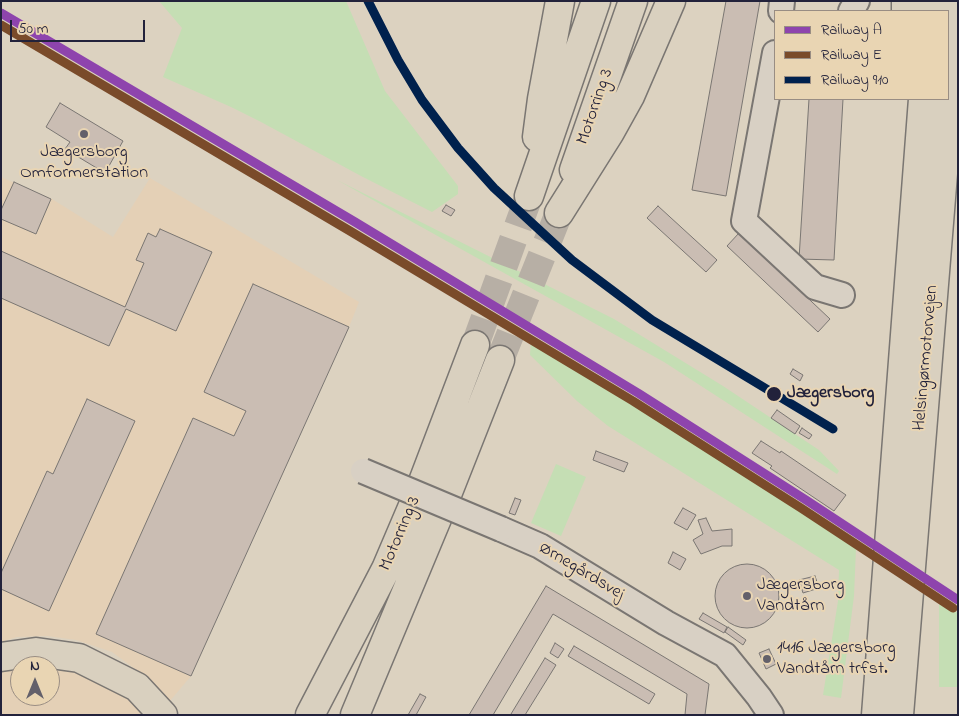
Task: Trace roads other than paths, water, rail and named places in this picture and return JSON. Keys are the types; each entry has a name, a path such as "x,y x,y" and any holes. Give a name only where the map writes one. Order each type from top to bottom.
{"highway":[{"name":"Motorring 3","path":"560,1 542,98 529,196 596,1"},
{"name":"Motorring 3","path":"633,1 558,213 610,132 630,96 671,1"},
{"name":"Helsingørmotorvejen","path":"949,95 957,1"},
{"path":"905,100 905,141 912,240"},
{"name":"Helsingørmotorvejen","path":"876,715 923,100"},
{"name":"Helsingørmotorvejen","path":"899,715 949,100"},
{"path":"929,330 951,236 958,196"},
{"name":"Motorring 3","path":"310,715 386,569 421,487 475,345"},
{"name":"Motorring 3","path":"356,715 500,360"},
{"path":"868,715 882,638"},
{"path":"1,657 36,652 79,658 137,687 163,715"}],"street":[{"path":"774,58 744,221 815,287 842,295"},
{"name":"Ørnegårdsvej","path":"363,471 540,546 666,623 725,655 771,715"}],"tunnel":[{"path":"475,345 529,196"},
{"path":"500,360 559,213"}],"rail line":[{"name":"910","path":"368,1 398,60 422,100 458,148 494,188 572,260 652,320 833,429"},
{"name":"A","path":"1,13 355,222 638,393 958,600"},
{"name":"E","path":"1,25 633,401 953,608"}],"place":[{"name":"Jægersborg Omformerstation","path":"84,134"},
{"name":"Jægersborg","path":"774,394"},
{"name":"Jægersborg Vandtårn","path":"747,596"},
{"name":"1416 Jægersborg Vandtårn trfst.","path":"767,659"}]}
